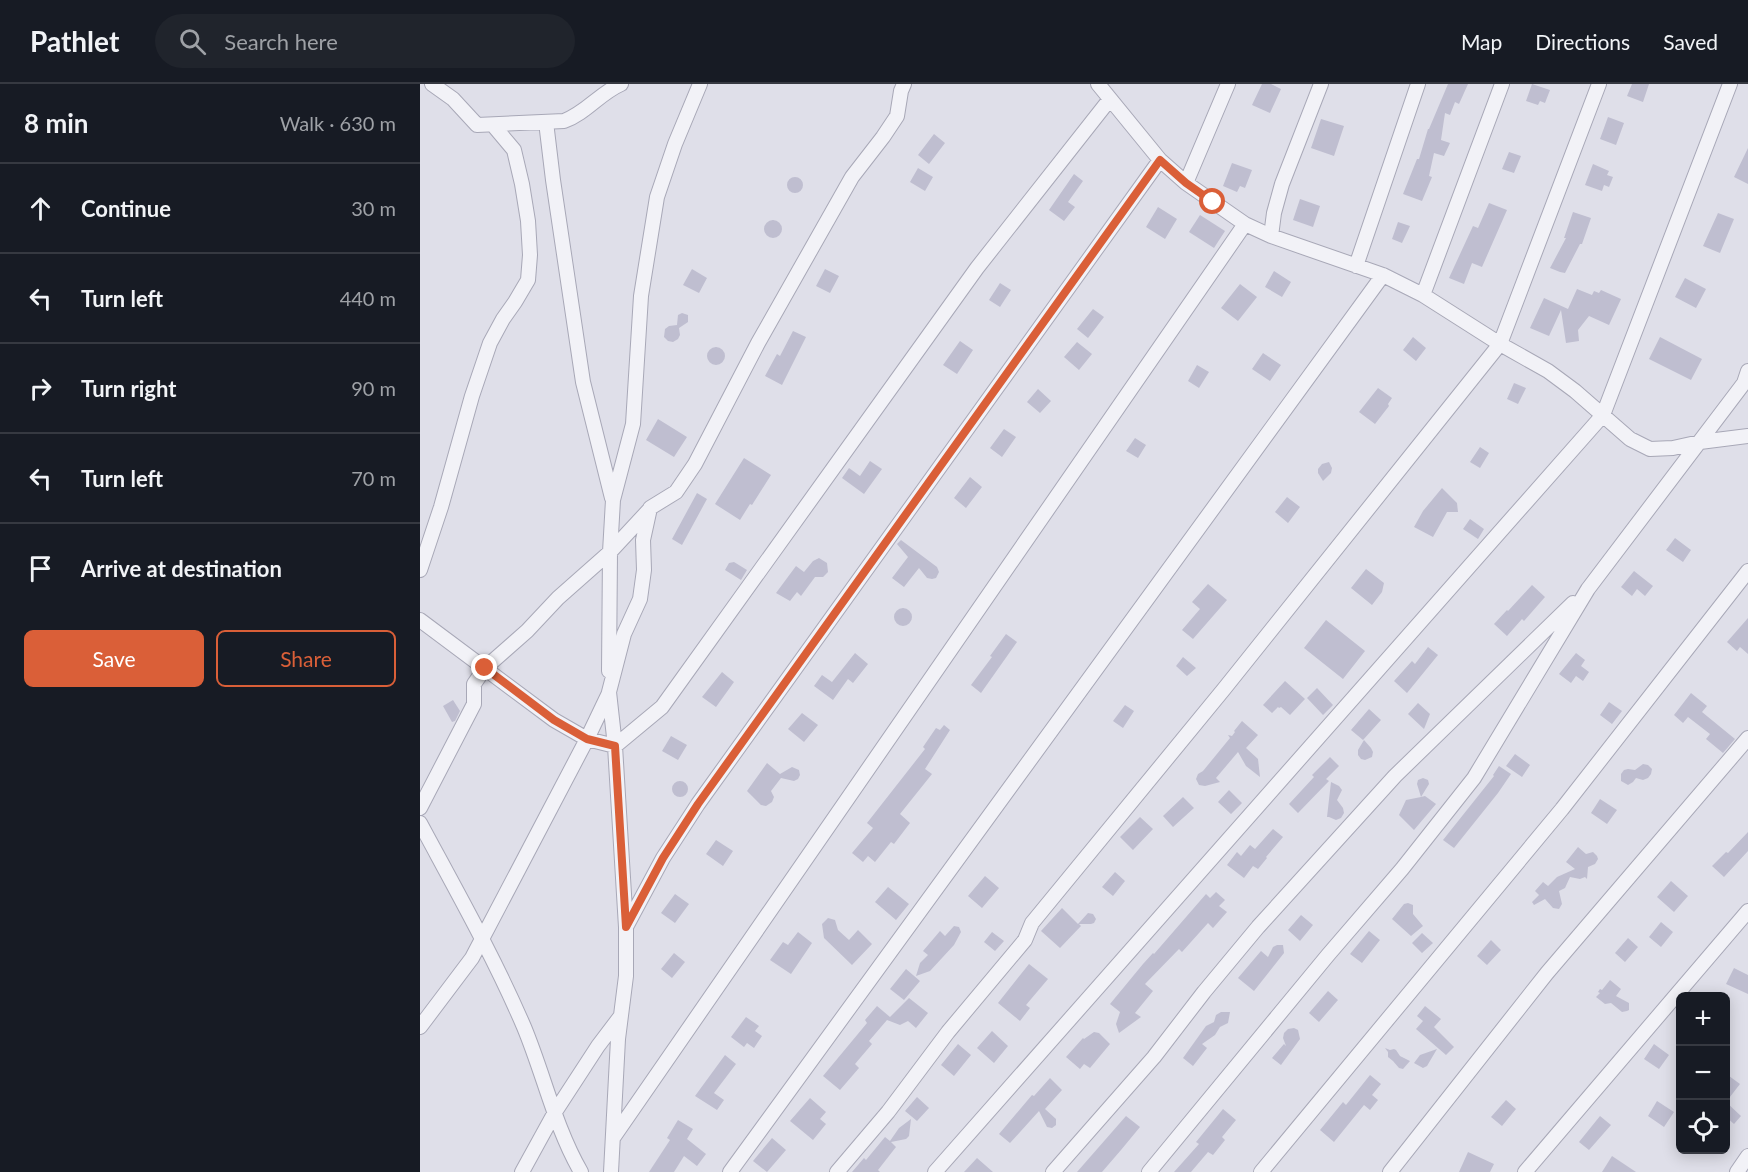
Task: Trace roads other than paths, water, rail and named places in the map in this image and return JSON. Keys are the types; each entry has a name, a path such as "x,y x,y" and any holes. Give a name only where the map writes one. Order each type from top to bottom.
{"street":[{"path":"432,84 453,99 477,125 564,121 575,117 621,84"},
{"path":"611,1172 621,1016 626,976 626,927 615,746 609,692 610,552 613,500 633,424 641,296 657,197 675,144 700,84"},
{"path":"420,808 474,704 474,684 485,668 527,632 558,598 610,552 650,508 676,492 695,464 758,343 852,177 897,116 904,84"},
{"path":"1186,183 1228,84"},
{"path":"1271,236 1274,213 1282,184 1322,84"},
{"path":"1356,266 1418,84"},
{"path":"1423,295 1502,84"},
{"path":"837,1172 888,1112 948,1032 1025,940 1032,923 1224,689 1500,344 1599,84"},
{"path":"935,1172 1603,415 1730,84"},
{"path":"615,746 662,706 1105,89 1160,160 1186,183 1245,225 1383,275 1423,295 1500,344 1548,371 1575,391 1630,439 1650,449 1673,448 1748,436"},
{"path":"546,122 583,382 613,500"},
{"path":"420,570 490,343 502,319 528,280 530,255 528,222 522,183 514,150 493,124"},
{"path":"626,927 663,858 698,804 1160,160"},
{"path":"612,1139 1245,225"},
{"path":"730,1172 1383,275"},
{"path":"1149,1172 1320,964 1402,869 1473,778 1588,589 1744,383 1748,371"},
{"path":"420,1027 472,958 587,739 609,692 624,634 640,599 644,570 643,540 650,508"},
{"path":"1261,1172 1562,809 1748,571"},
{"path":"1053,1172 1154,1057 1258,927 1395,776 1588,589"},
{"path":"420,620 554,720 587,739 615,746"},
{"path":"1390,1172 1547,973 1748,738"},
{"path":"420,823 481,938 524,1028 569,1150 581,1172"},
{"path":"1525,1172 1748,911"},
{"path":"522,1172 555,1112 598,1046 621,1016"},
{"path":"1737,1172 1748,1156"}]}
